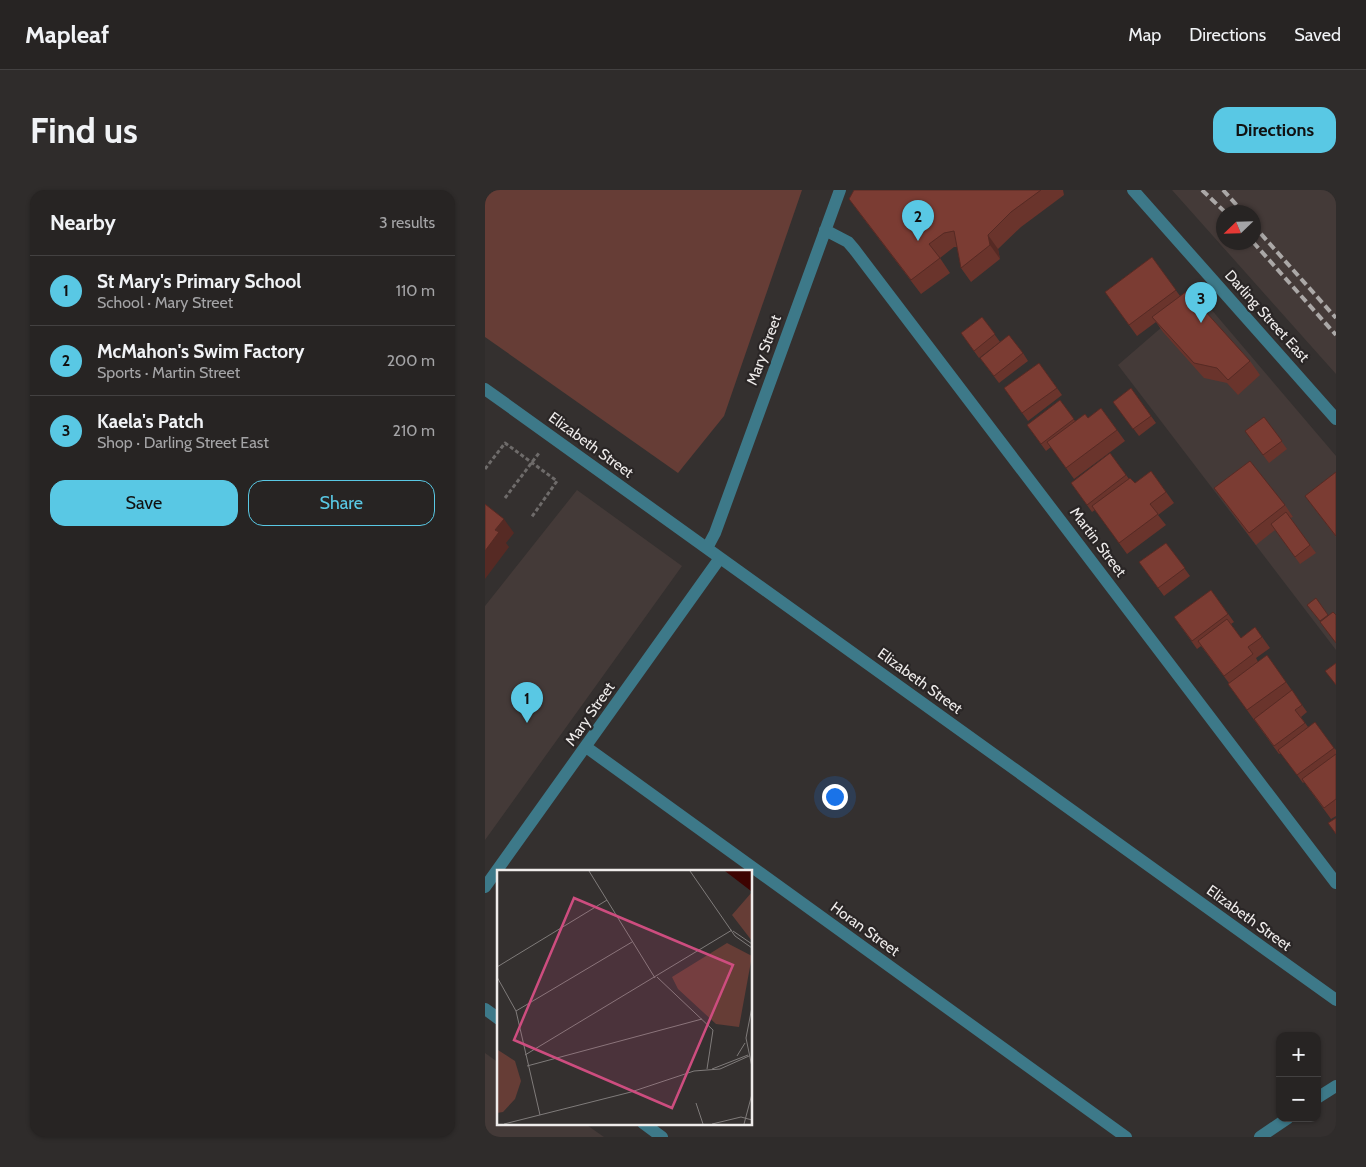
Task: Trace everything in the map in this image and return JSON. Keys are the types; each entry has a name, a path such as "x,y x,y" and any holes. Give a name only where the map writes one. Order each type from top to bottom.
{"street":[{"name":"Mary Street","path":"707,548 715,533 840,190"},
{"name":"Darling Street East","path":"1133,190 1336,419"},
{"name":"Martin Street","path":"825,230 848,242 854,249 1336,882"},
{"name":"Elizabeth Street","path":"485,389 1336,1000"},
{"name":"Mary Street","path":"497,870 720,558"},
{"name":"Horan Street","path":"586,747 1126,1137"},
{"name":"Mary Street","path":"485,887 497,870"},
{"path":"485,1009 497,1018"},
{"path":"1321,1095 1336,1086"},
{"path":"1260,1137 1282,1122"},
{"path":"644,1124 662,1137"}],"path":[{"path":"485,469 505,443 557,481 531,518"},
{"path":"505,498 539,454"}],"shaded area":[{"path":"485,190 802,190 724,416 678,473 485,337"},
{"path":"1172,190 1336,190 1336,374 1225,250 1261,250 1261,205 1216,205 1216,239"},
{"path":"1199,295 1336,456 1336,650 1118,365"},
{"path":"577,490 682,566 485,840 485,606"},
{"path":"485,1053 497,1062 497,1124 585,1124 604,1137 485,1137"}],"building":[{"path":"854,190 1041,190 1011,212 988,235 990,245 961,268 954,231 944,233 929,244 940,258 911,280 849,199"},
{"path":"1152,257 1176,290 1129,325 1105,292"},
{"path":"1187,291 1250,361 1228,380 1217,368 1194,363 1152,317"},
{"path":"982,317 995,334 974,351 961,333"},
{"path":"1009,335 1023,353 994,376 980,358"},
{"path":"1039,363 1057,388 1022,413 1004,388"},
{"path":"1131,388 1151,416 1133,429 1113,402"},
{"path":"1060,400 1074,419 1041,444 1027,425"},
{"path":"1101,408 1117,430 1066,468 1047,442 1085,414 1088,418"},
{"path":"1264,417 1282,441 1263,455 1245,431"},
{"path":"1110,453 1126,475 1087,505 1071,483"},
{"path":"1250,461 1285,505 1249,533 1214,488"},
{"path":"1151,471 1166,492 1150,504 1158,514 1119,543 1092,506 1130,478 1135,483"},
{"path":"1336,472 1336,536 1305,496"},
{"path":"485,504 504,519 495,530 499,532 485,551"},
{"path":"1286,512 1310,545 1295,557 1271,524"},
{"path":"1166,543 1185,568 1158,588 1139,562"},
{"path":"1211,590 1228,614 1192,641 1174,617"},
{"path":"1316,598 1328,615 1320,621 1307,605"},
{"path":"1333,612 1336,615 1336,643 1320,622"},
{"path":"1227,619 1241,638 1255,627 1262,637 1248,647 1253,654 1224,676 1198,641"},
{"path":"1267,655 1286,682 1247,710 1228,684"},
{"path":"1336,663 1336,685 1325,671"},
{"path":"1292,690 1302,705 1295,710 1305,723 1274,746 1254,719"},
{"path":"1315,722 1334,748 1297,775 1278,750"},
{"path":"1336,754 1336,799 1324,808 1302,779"},
{"path":"1336,818 1336,834 1328,823"}],"railway":[{"path":"1202,190 1218,205"},
{"path":"1223,190 1237,205"},
{"path":"1261,234 1336,318"},
{"path":"1260,250 1336,335"}],"place":[{"name":"McMahon's Swim Factory","path":"918,241"},
{"name":"Kaela's Patch","path":"1201,323"},
{"name":"St Mary's Primary School","path":"527,723"}]}
